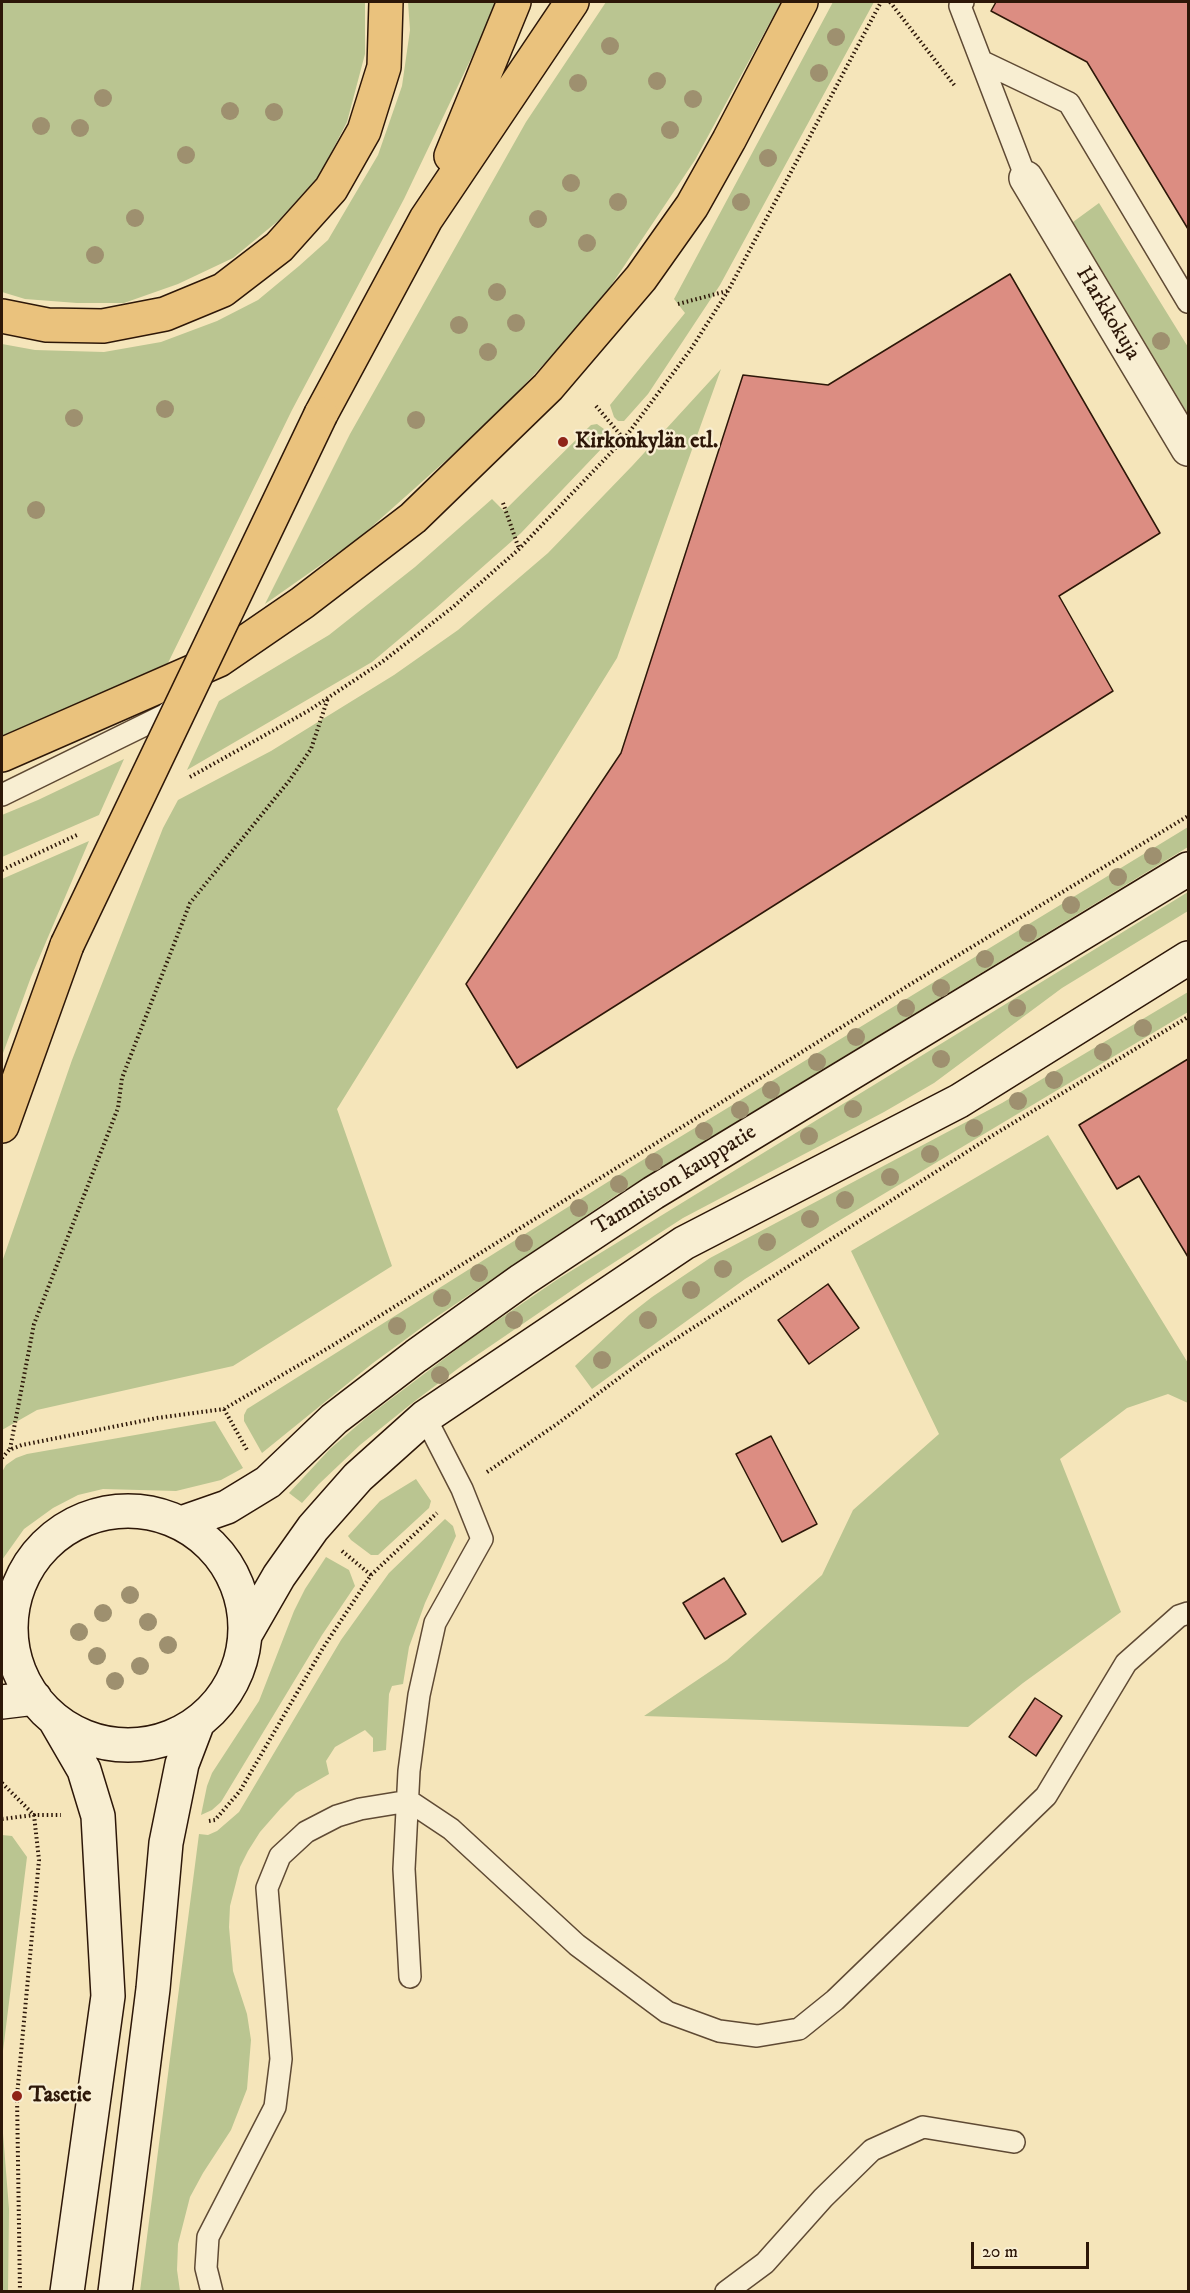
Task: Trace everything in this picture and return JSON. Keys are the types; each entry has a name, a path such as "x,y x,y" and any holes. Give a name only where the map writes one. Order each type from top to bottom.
{"highway":[{"path":"2,316 47,325 104,326 165,314 223,290 279,247 330,189 364,131 384,67 386,2"},
{"path":"426,219 514,2"},
{"path":"2,1126 68,945 321,414 426,219 572,2"},
{"path":"2,755 219,660 302,603 413,518 548,387 641,278 692,206 801,2"}],"main road":[{"name":"Harkkokuja","path":"1026,178 1188,450"},
{"name":"Tammiston kauppatie","path":"184,1522 227,1507 268,1482 334,1419 416,1356 522,1280 653,1193 1188,869"},
{"path":"2,1701 45,1709 67,1729 95,1741 130,1745 160,1741 198,1722 220,1701 237,1672 245,1635 279,1576 313,1528 358,1477 425,1417 684,1243 959,1101 1188,958"},
{"path":"67,2292 108,1996 98,1816 84,1770 15,1662 8,1601 27,1568 50,1540 79,1521 125,1510 156,1514 184,1522 213,1547 227,1564 241,1596 245,1635"},
{"path":"115,2292 153,1989 166,1843 182,1764 198,1722"}],"lane":[{"path":"963,2 960,6 1026,178"},
{"path":"983,62 1069,103 1188,302"},
{"path":"2,795 165,715 302,603"},
{"path":"410,1977 404,1869 409,1771 419,1695 435,1623 482,1539 462,1489 425,1417"},
{"path":"212,2292 206,2268 208,2237 275,2107 281,2059 267,1888 280,1856 306,1832 337,1816 360,1809 409,1801 452,1829 577,1945 667,2012 719,2031 757,2036 800,2029 835,2000 1046,1796 1126,1663 1179,1616 1188,1612"},
{"path":"726,2292 765,2263 823,2198 872,2150 923,2127 1014,2142"}],"path":[{"path":"187,779 328,698 382,662 453,607 519,549 624,439 691,349 728,291 881,2"},
{"path":"678,304 728,291"},
{"path":"596,406 624,439"},
{"path":"503,503 519,549"},
{"path":"9,1450 34,1324 118,1108 122,1078 190,903 289,782 311,749 328,698"},
{"path":"2,1458 9,1450 22,1444 157,1418 224,1409 330,1347 909,985 1188,816"},
{"path":"2,870 83,832"},
{"path":"171,1820 199,1823 215,1820 229,1806 323,1648 371,1575 462,1489 656,1352 990,1137 1188,1017"},
{"path":"2,1783 34,1815 39,1860 17,2096 20,2292"},
{"path":"2,1819 34,1815 98,1816"}],"green space":[{"path":"2,2 365,2 365,54 347,122 319,176 278,221 233,258 178,284 124,303 77,303 25,299 2,292"},
{"path":"408,2 498,2 404,199 292,410 168,663 2,738 2,344 35,350 104,352 161,342 217,321 258,300 299,266 328,240 378,155 402,86 410,30"},
{"path":"606,2 781,2 695,160 594,311 489,422 359,538 265,604 350,434 526,122"},
{"path":"833,2 874,2 720,285 648,394 624,421 618,421 610,405 685,313 674,299"},
{"path":"1099,203 1188,347 1188,414 1073,222"},
{"path":"721,369 617,658 337,1109 392,1266 233,1366 37,1410 2,1430 2,1262 72,1060 163,828 178,800 271,751 394,675 458,630 548,553"},
{"path":"597,424 604,429 608,437 605,445 521,533 435,609 372,662 187,770 219,701 329,635 415,567 492,499 504,511 591,425"},
{"path":"124,759 99,815 2,857 2,815"},
{"path":"1188,827 1188,847 618,1194 432,1320 373,1363 262,1453 244,1421 247,1409 657,1151"},
{"path":"89,841 31,977 2,1056 2,879"},
{"path":"1188,892 1188,911 1062,988 934,1083 884,1112 683,1218 464,1364 360,1445 302,1503 289,1493 330,1449 367,1417 473,1337 558,1279"},
{"path":"1188,992 1188,1012 745,1279 592,1389 575,1366 629,1315 710,1258 1002,1103"},
{"path":"1048,1135 1188,1363 1188,1403 1168,1394 1127,1408 1060,1459 1121,1612 1023,1683 968,1727 644,1716 727,1660 822,1575 853,1510 939,1434 851,1251"},
{"path":"215,1421 243,1468 221,1480 176,1491 103,1489 78,1495 53,1508 24,1529 2,1560 2,1472 6,1465 16,1458 27,1454"},
{"path":"416,1479 431,1501 429,1508 378,1555 371,1555 351,1540 348,1536 380,1501"},
{"path":"445,1519 453,1526 456,1536 425,1603 409,1647 403,1684 392,1686 389,1694 386,1750 373,1752 373,1738 365,1730 335,1747 326,1761 329,1774 296,1793 281,1808 260,1832 240,1867 230,1906 229,1927 233,1971 247,2014 251,2040 247,2089 231,2130 190,2197 178,2244 177,2270 180,2291 140,2291 199,1834 208,1835 217,1831 239,1812 341,1640 389,1573"},
{"path":"326,1557 349,1570 355,1586 322,1635 221,1802 212,1810 201,1815 212,1773 259,1701 294,1611"},
{"path":"2,1835 12,1836 27,1857 2,2059"},
{"path":"2,2121 9,2209 8,2292 2,2291"}],"building":[{"path":"996,2 1188,2 1188,229 1087,62 991,11"},
{"path":"1010,274 1160,533 1059,596 1113,691 517,1068 466,984 621,753 743,375 828,385"},
{"path":"1188,1059 1188,1257 1139,1176 1117,1189 1079,1125"},
{"path":"828,1284 859,1328 809,1364 778,1320"},
{"path":"771,1436 817,1524 782,1542 736,1454"},
{"path":"724,1578 746,1614 705,1639 683,1603"},
{"path":"1035,1698 1062,1716 1036,1756 1009,1737"}],"place":[{"name":"Kirkonkylän etl.","path":"563,442"},
{"name":"Tasetie","path":"17,2096"}]}
